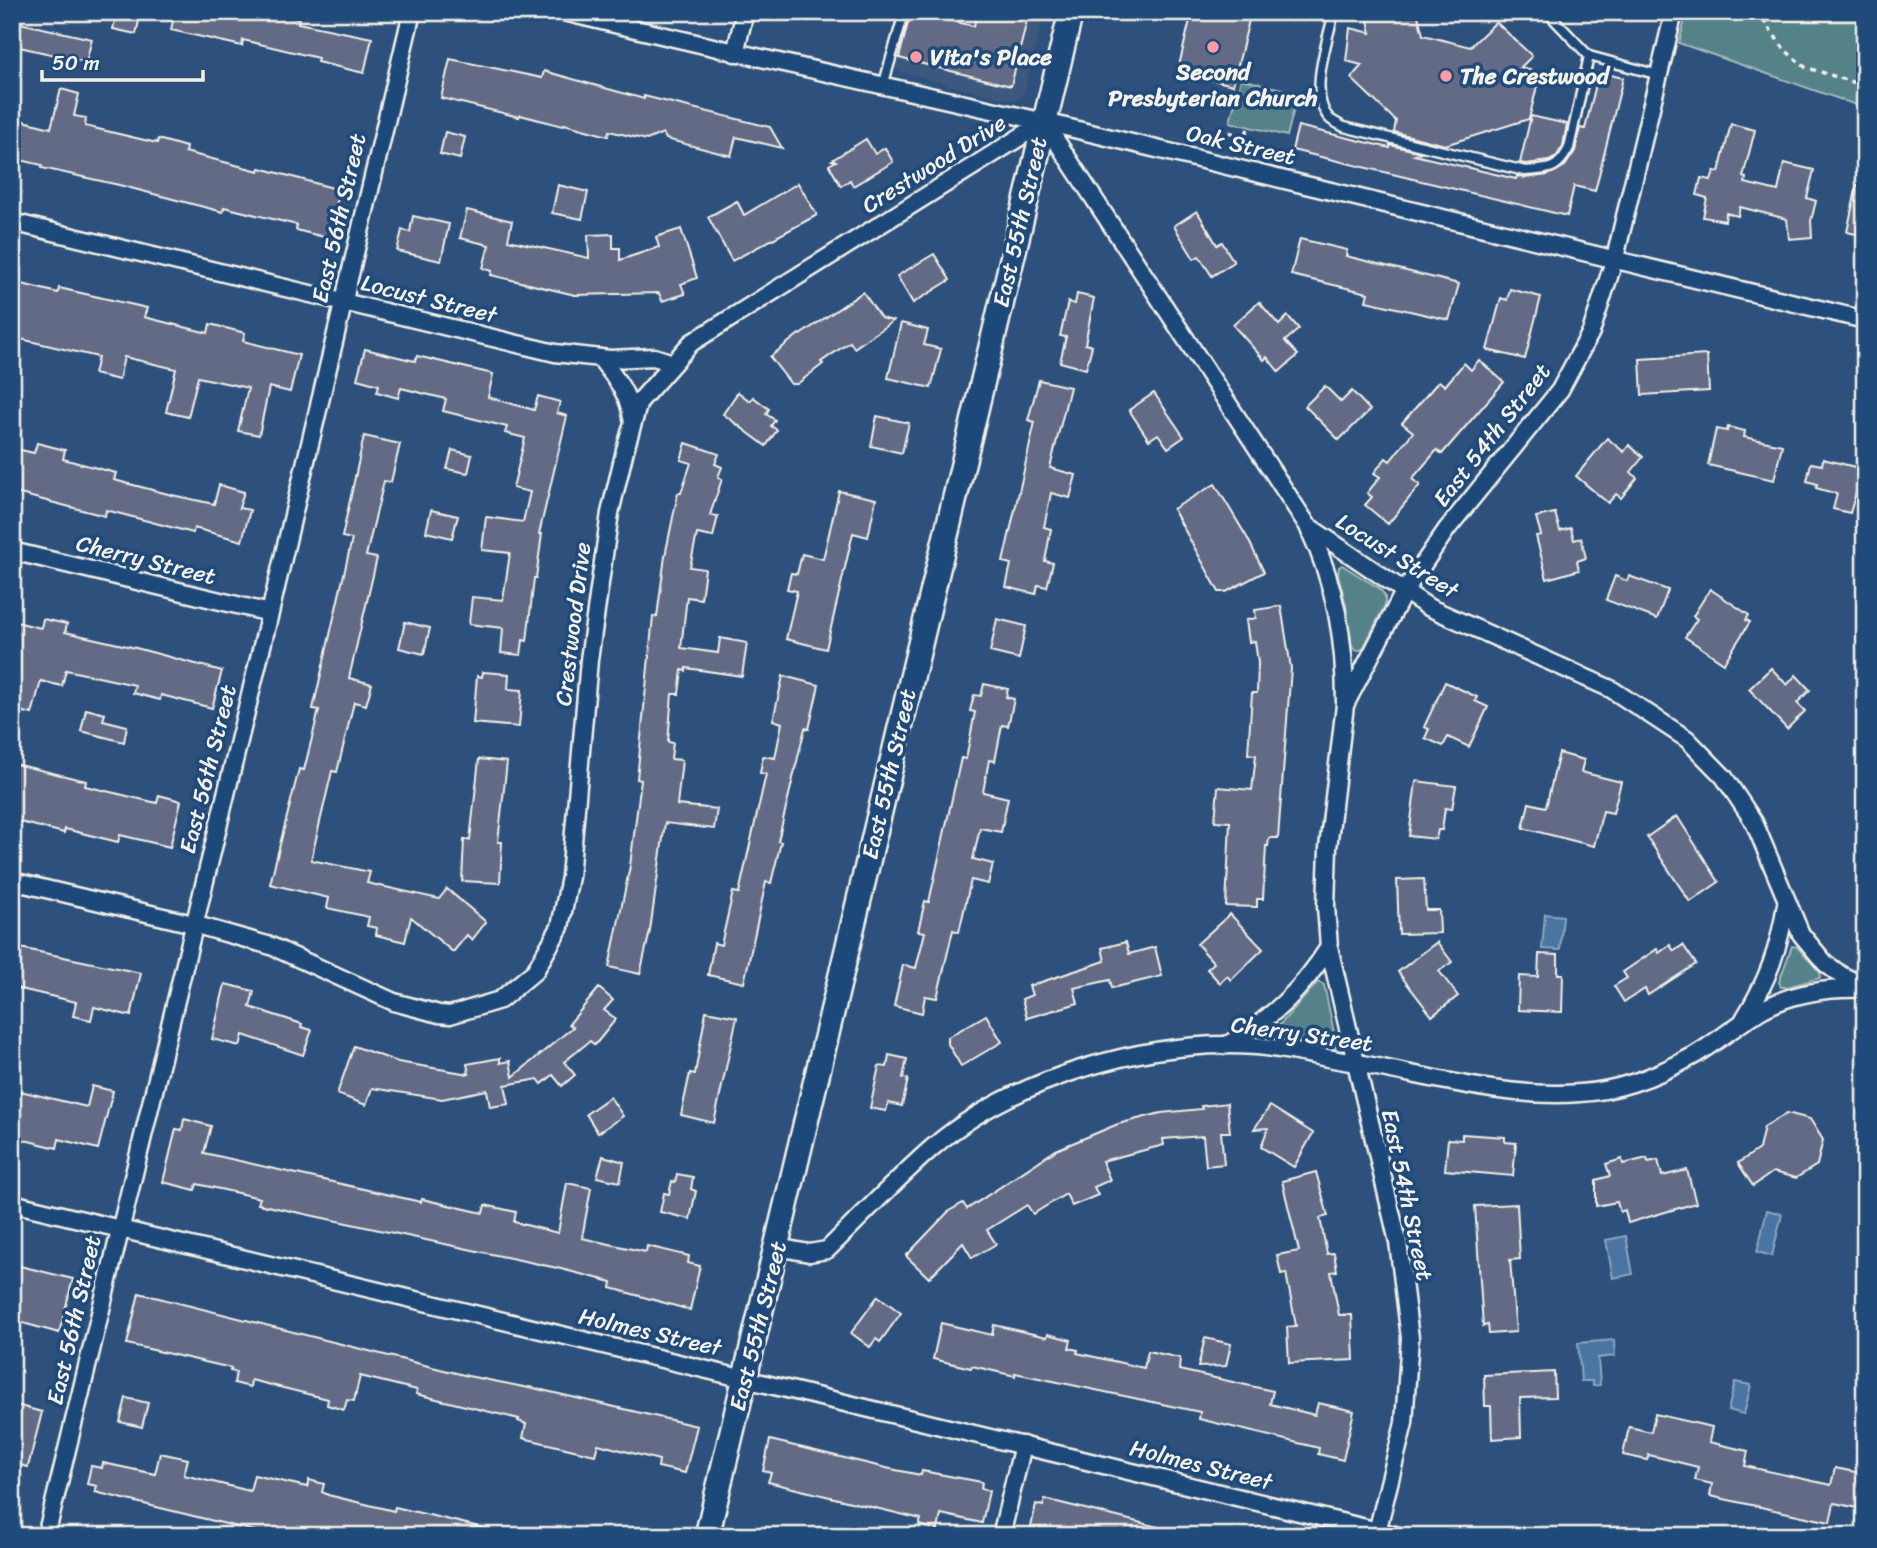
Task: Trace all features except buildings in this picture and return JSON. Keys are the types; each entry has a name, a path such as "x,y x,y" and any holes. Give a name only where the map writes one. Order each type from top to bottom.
{"main road":[{"name":"East 55th Street","path":"707,1536 1071,12"}],"street":[{"name":"East 56th Street","path":"46,1536 270,613 412,12"},
{"name":"Oak Street","path":"564,12 1615,257 1865,320"},
{"path":"735,53 745,12"},
{"name":"East 54th Street","path":"1345,705 1405,592 1447,529 1560,390 1591,332 1615,257 1674,12"},
{"name":"Locust Street","path":"1044,122 1308,526 1428,607 1611,689 1687,739 1724,777 1754,822 1780,881 1786,904 1801,934 1814,952 1841,975 1865,988"},
{"name":"Crestwood Drive","path":"12,881 193,924 271,946 394,1002 439,1014 450,1015 500,1000 535,971 560,927 570,877 589,660 611,513 639,402 691,343 1044,122"},
{"name":"Locust Street","path":"12,222 555,353 600,358 654,357 673,363"},
{"path":"600,358 625,392 630,404 632,424"},
{"name":"East 54th Street","path":"1308,526 1324,561 1336,600 1345,705 1328,848 1326,906 1329,947 1398,1242 1410,1338 1404,1423 1377,1533"},
{"name":"Cherry Street","path":"12,551 270,613"},
{"name":"Cherry Street","path":"1741,1024 1772,967 1786,904"},
{"path":"1227,1045 1257,1027 1281,1008 1329,947"},
{"name":"Cherry Street","path":"777,1247 809,1253 827,1250 934,1146 988,1109 1039,1083 1133,1054 1190,1046 1257,1046 1516,1092 1581,1093 1618,1087 1661,1072 1694,1055 1764,1008 1814,992 1865,988"},
{"name":"Holmes Street","path":"12,1203 1023,1445 1377,1533 1399,1536"},
{"path":"1001,1536 1023,1445"}],"lane":[{"path":"883,86 902,20 908,12"},
{"path":"1334,12 1319,81 1320,103 1330,119 1344,127 1525,171 1551,169 1562,162 1569,148 1589,56"},
{"path":"1546,12 1589,56 1659,75"}],"path":[{"path":"1757,12 1784,50 1805,67 1865,86"},
{"path":"1219,130 1246,136 1248,127"}],"shaded area":[{"path":"908,12 1044,12 1024,94 1018,99 1008,100 894,70"},
{"path":"1545,914 1563,916 1560,950 1542,949"},
{"path":"1767,1210 1782,1214 1772,1256 1757,1252"},
{"path":"1626,1236 1633,1274 1613,1278 1606,1240"},
{"path":"1614,1340 1615,1356 1598,1358 1600,1385 1593,1386 1592,1381 1581,1381 1578,1343"},
{"path":"1735,1382 1751,1385 1744,1414 1728,1410"}],"green space":[{"path":"1687,12 1865,12 1865,108 1679,43"},
{"path":"1241,79 1298,93 1287,136 1230,122"},
{"path":"1342,565 1380,589 1385,596 1385,605 1363,649 1357,651 1352,647 1338,574"},
{"path":"1792,946 1797,947 1820,972 1820,978 1781,987 1779,982"},
{"path":"1318,982 1324,985 1336,1042 1335,1052 1312,1049 1275,1034 1276,1029"}],"place":[{"name":"Second Presbyterian Church","path":"1213,47"},
{"name":"Vita's Place","path":"916,57"},
{"name":"The Crestwood","path":"1446,76"}]}
